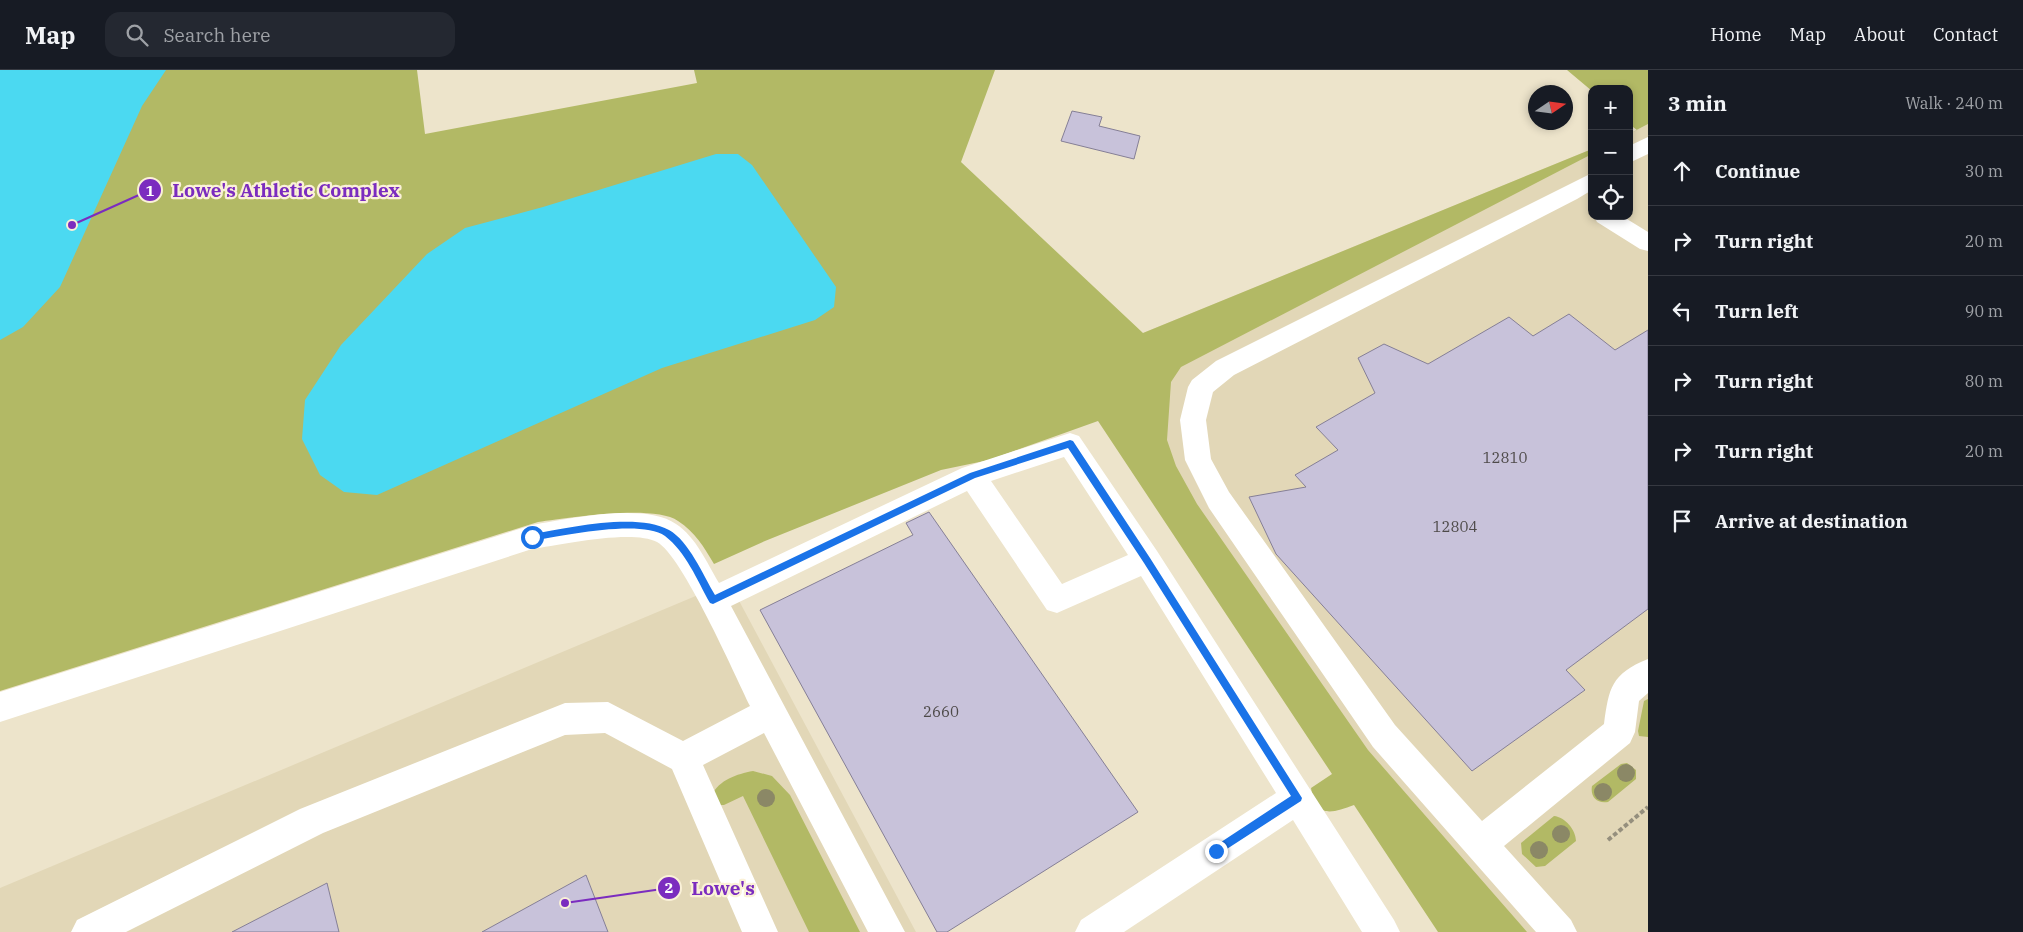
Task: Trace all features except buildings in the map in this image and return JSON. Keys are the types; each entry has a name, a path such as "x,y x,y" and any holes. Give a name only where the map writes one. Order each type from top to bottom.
{"lane":[{"path":"1633,153 1648,144"},
{"path":"1559,932 1384,736 1219,500 1198,460 1193,420 1201,387 1225,368 1569,194 1588,182"},
{"path":"1569,194 1588,206"},
{"path":"1611,220 1648,243"},
{"path":"713,600 972,476 1070,444 1147,560 1382,932"},
{"path":"972,476 1057,600 1147,560"},
{"path":"0,707 532,537 597,526 644,526 666,532 685,552 713,600 770,713 887,932"},
{"path":"1480,844 1619,732 1624,693 1648,674"},
{"path":"683,758 770,713"},
{"path":"89,932 312,821 565,719 608,717 683,758 760,932"},
{"path":"1093,932 1297,798"}],"path":[{"path":"1608,840 1648,807"}],"shaded area":[{"path":"1648,124 1648,932 1465,932 1136,436 1143,333 1588,151 1588,220 1633,220 1633,132"},
{"path":"729,582 916,932 0,932 0,888"}],"green space":[{"path":"0,70 417,70 425,134 697,83 694,70 995,70 961,162 1143,333 1588,151 1588,156 1181,367 1171,382 1167,440 1176,466 1197,504 1368,750 1527,932 1438,932 1354,805 1339,810 1326,811 1317,805 1311,788 1332,774 1098,421 989,460 941,470 765,541 714,564 703,546 689,530 678,521 666,516 650,513 631,513 538,522 0,691"},
{"path":"1567,70 1648,70 1648,124 1637,130 1633,127 1633,85 1588,85 1588,88"},
{"path":"1648,699 1648,737 1639,736 1638,731 1644,701"},
{"path":"1627,763 1636,770 1636,779 1608,802 1601,802 1595,799 1592,793 1592,786 1621,764"},
{"path":"753,771 772,776 790,795 860,932 809,932 743,796 724,805 719,805 712,795 719,785 729,779"},
{"path":"1554,816 1562,819 1569,825 1576,837 1576,841 1545,866 1536,867 1522,854 1521,843"}],"water":[{"path":"0,70 166,70 142,106 60,287 23,327 0,340"},
{"path":"716,154 738,154 752,165 836,287 834,307 815,320 662,368 377,495 344,492 320,475 302,439 305,400 341,345 427,254 465,228 543,207"}],"place":[{"name":"Lowe's Athletic Complex","path":"72,225"},
{"name":"Lowe's","path":"565,903"}],"route":[{"path":"532,537 597,526 644,526 666,532 685,552 713,600 972,476 1070,444 1147,560 1297,798 1216,851"}]}
